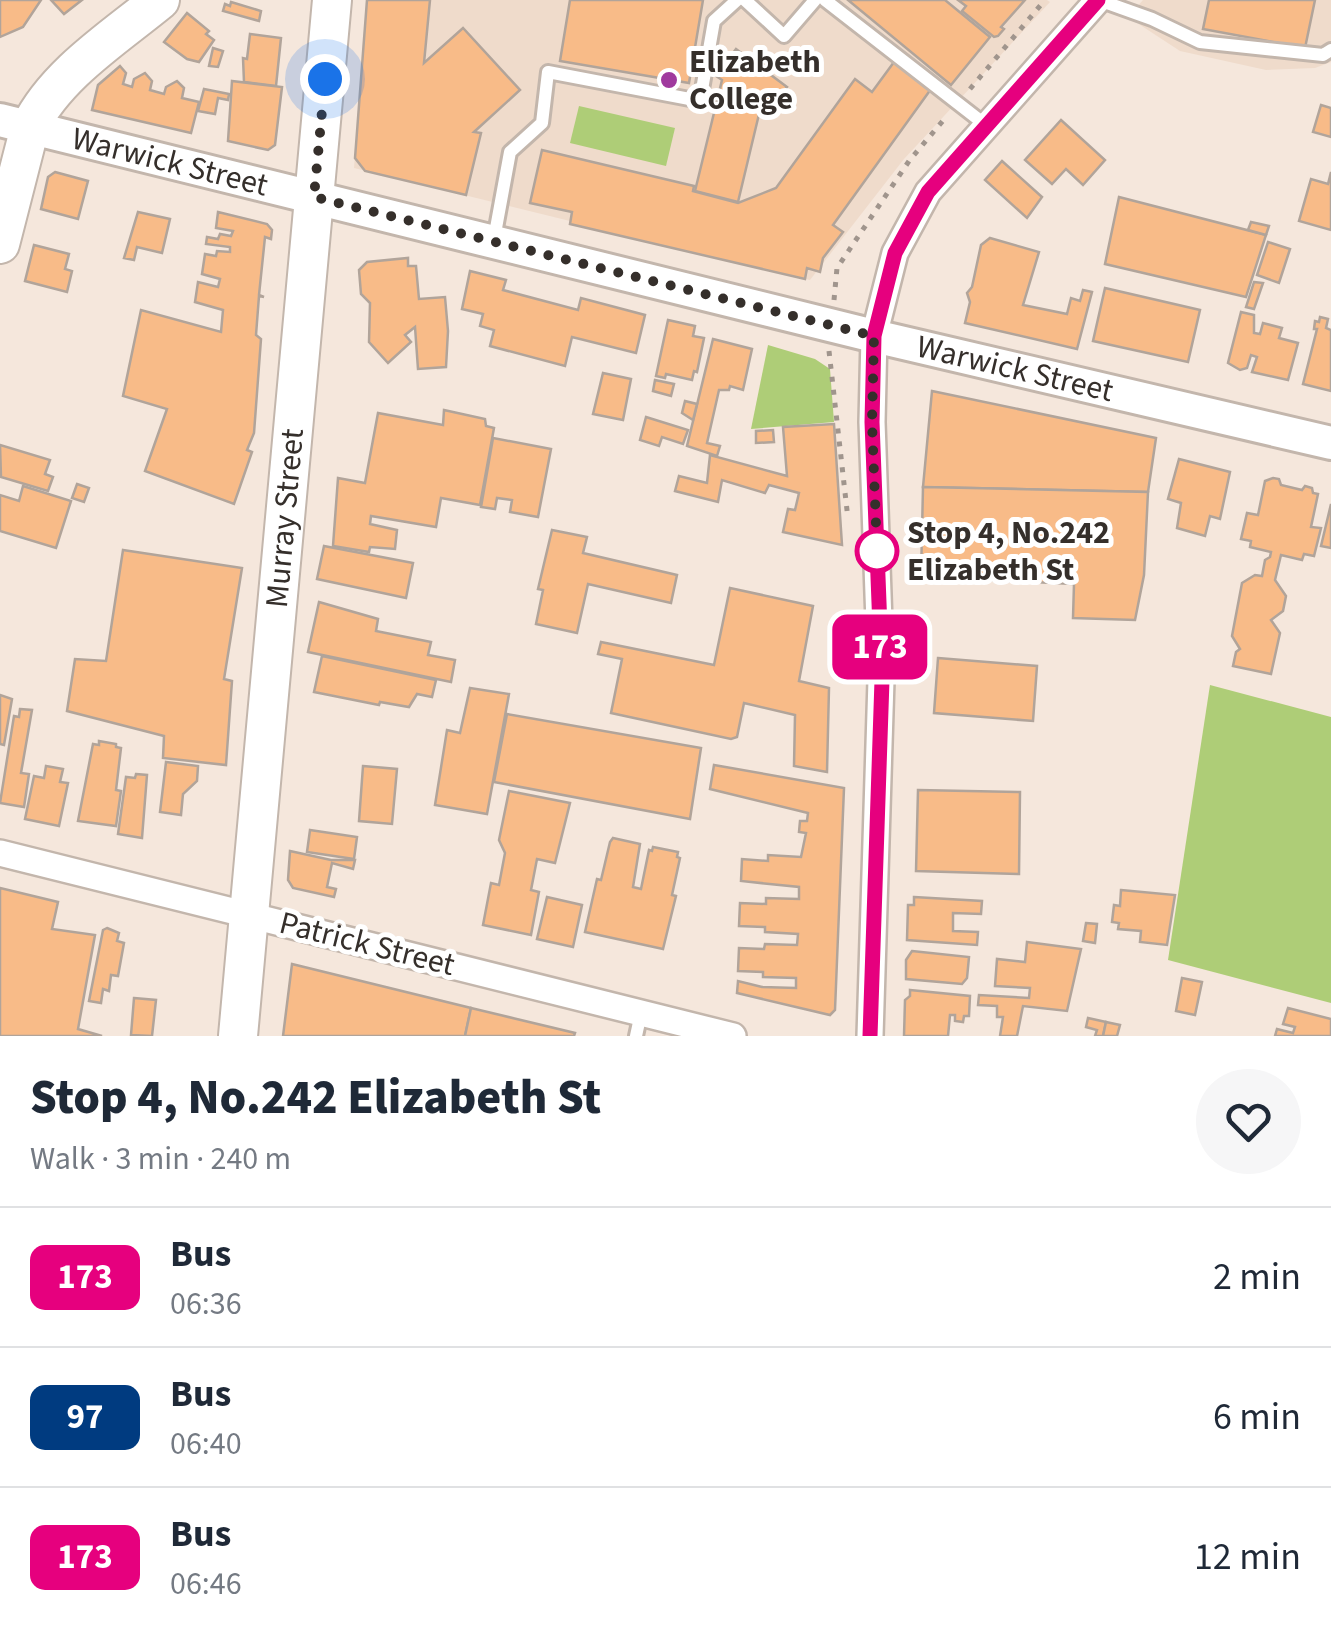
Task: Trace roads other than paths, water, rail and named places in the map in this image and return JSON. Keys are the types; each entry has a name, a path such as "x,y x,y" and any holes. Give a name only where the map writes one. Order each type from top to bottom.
{"main road":[{"path":"0,244 15,123 160,0"},
{"name":"Murray Street","path":"238,1036 332,0"}],"street":[{"path":"870,1036 882,680 872,422 874,336 895,253 928,192 1098,0"},
{"name":"Warwick Street","path":"15,123 874,336 1331,443"},
{"name":"Patrick Street","path":"0,853 250,915 638,1024 733,1036"}],"lane":[{"path":"493,242 510,152 542,123 548,72 700,101 714,21 737,0"},
{"path":"745,0 784,36 815,0"},
{"path":"825,0 986,126"},
{"path":"1098,0 1200,42 1323,55 1331,50"}],"place":[{"name":"Elizabeth College","path":"669,80"},
{"name":"Stop 4, No.242 Elizabeth St","path":"877,551"}]}
